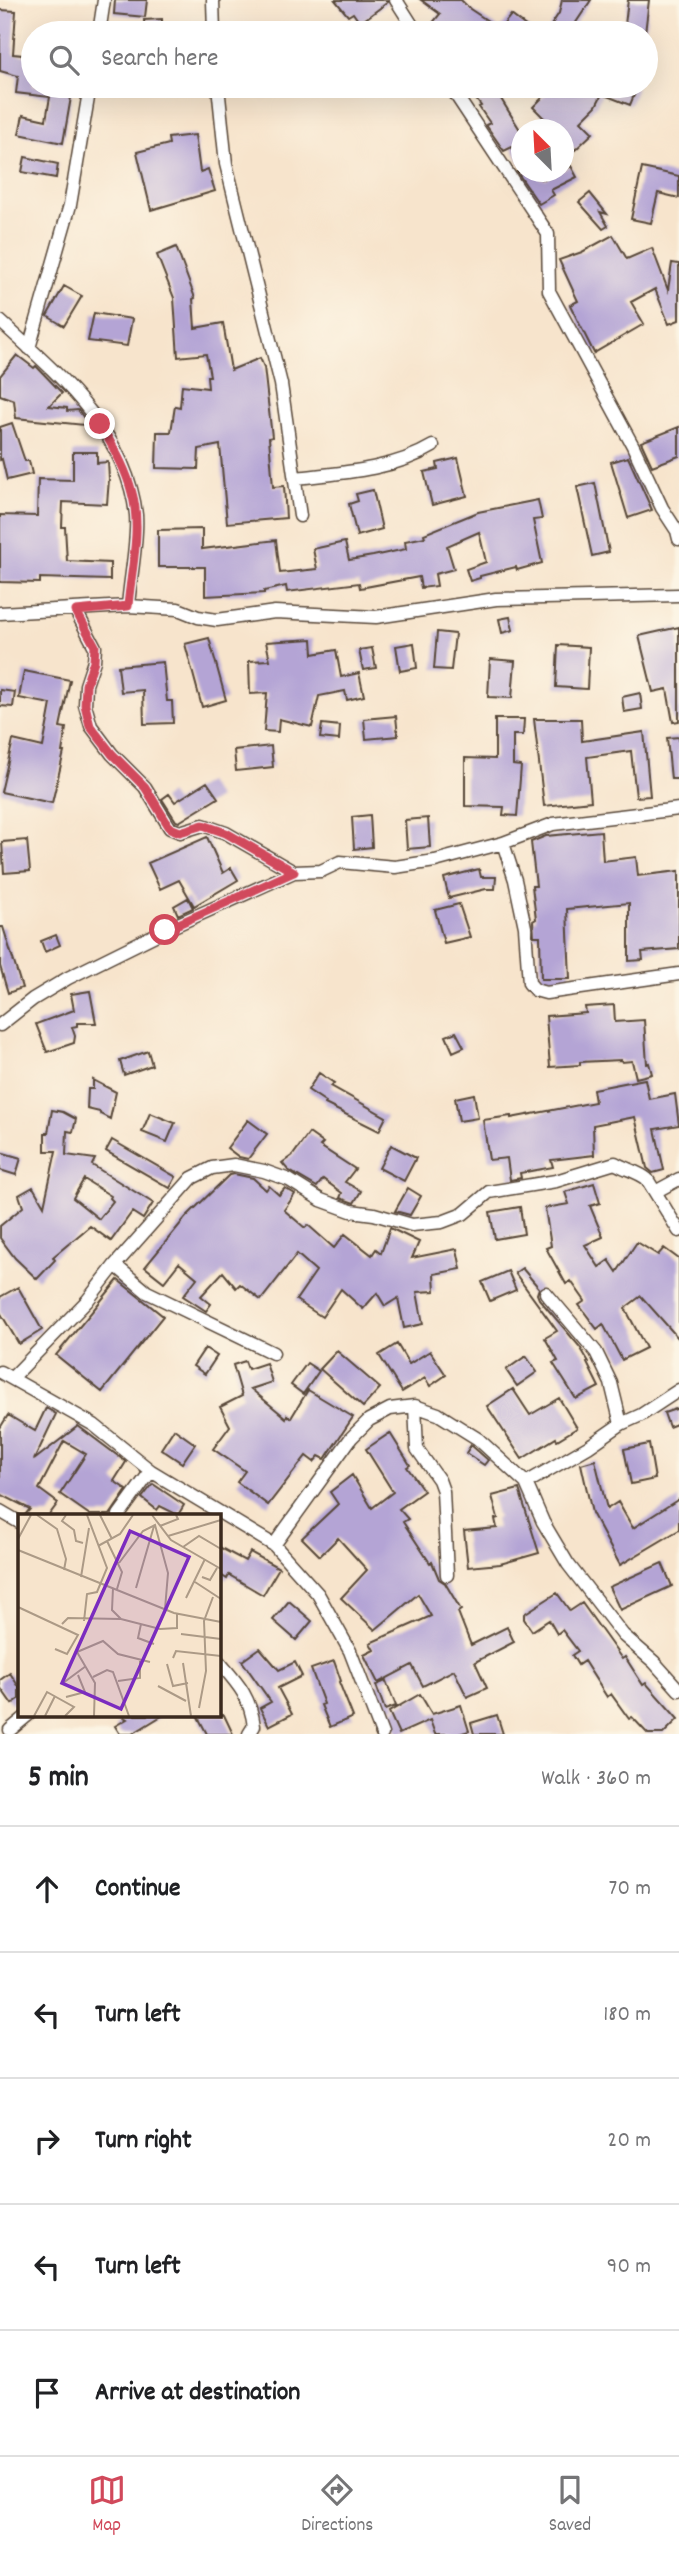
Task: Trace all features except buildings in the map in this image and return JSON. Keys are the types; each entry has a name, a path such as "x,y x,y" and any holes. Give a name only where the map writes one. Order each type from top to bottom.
{"street":[{"path":"101,21 104,0"},
{"path":"213,0 214,21"},
{"path":"396,0 409,21"},
{"path":"29,348 70,205 88,98"},
{"path":"219,98 226,164 281,384 300,516"},
{"path":"458,98 548,234 549,291 633,446 679,539"},
{"path":"0,321 69,387 100,424 123,466 133,495 136,519 128,606"},
{"path":"296,478 352,472 415,457 433,446"},
{"path":"0,613 76,611 128,606 178,609 198,617 216,620 275,612 376,617 496,599 678,593"},
{"path":"76,611 95,646 94,661 86,685 85,705 90,726 112,754 145,787 170,828 180,832 203,825 226,833 294,872"},
{"path":"0,1025 33,999 68,978 165,930 294,872 321,872 340,862 395,867 435,862 503,843 553,824 679,809"},
{"path":"503,843 515,880 525,927 529,983 535,990 546,993 679,974"},
{"path":"382,1734 349,1651 318,1594 274,1545 151,1471 94,1424 6,1375 87,1301 191,1178 212,1168 234,1165 264,1171 289,1180 321,1200 351,1211 374,1214 412,1225 442,1222 463,1214 489,1192 556,1181 615,1163 634,1174 641,1174 679,1231"},
{"path":"655,1192 679,1179"},
{"path":"115,1265 147,1292 273,1353"},
{"path":"546,1293 596,1352 611,1383 621,1424"},
{"path":"526,1483 588,1447 621,1424 642,1415 679,1390"},
{"path":"274,1545 351,1438 369,1420 390,1409 415,1406 438,1414 478,1439 526,1483 543,1522 568,1564 623,1635 654,1662 679,1690"},
{"path":"415,1406 417,1448 439,1480 443,1491 447,1575"},
{"path":"120,1514 151,1471"},
{"path":"0,1511 18,1521"},
{"path":"220,1663 245,1693 254,1726 249,1734"},
{"path":"10,1730 27,1716"}],"route":[{"path":"100,424 123,466 133,495 136,519 128,606 76,611 95,646 94,661 86,685 85,705 90,726 112,754 145,787 170,828 180,832 203,825 226,833 294,872 165,930"}]}
